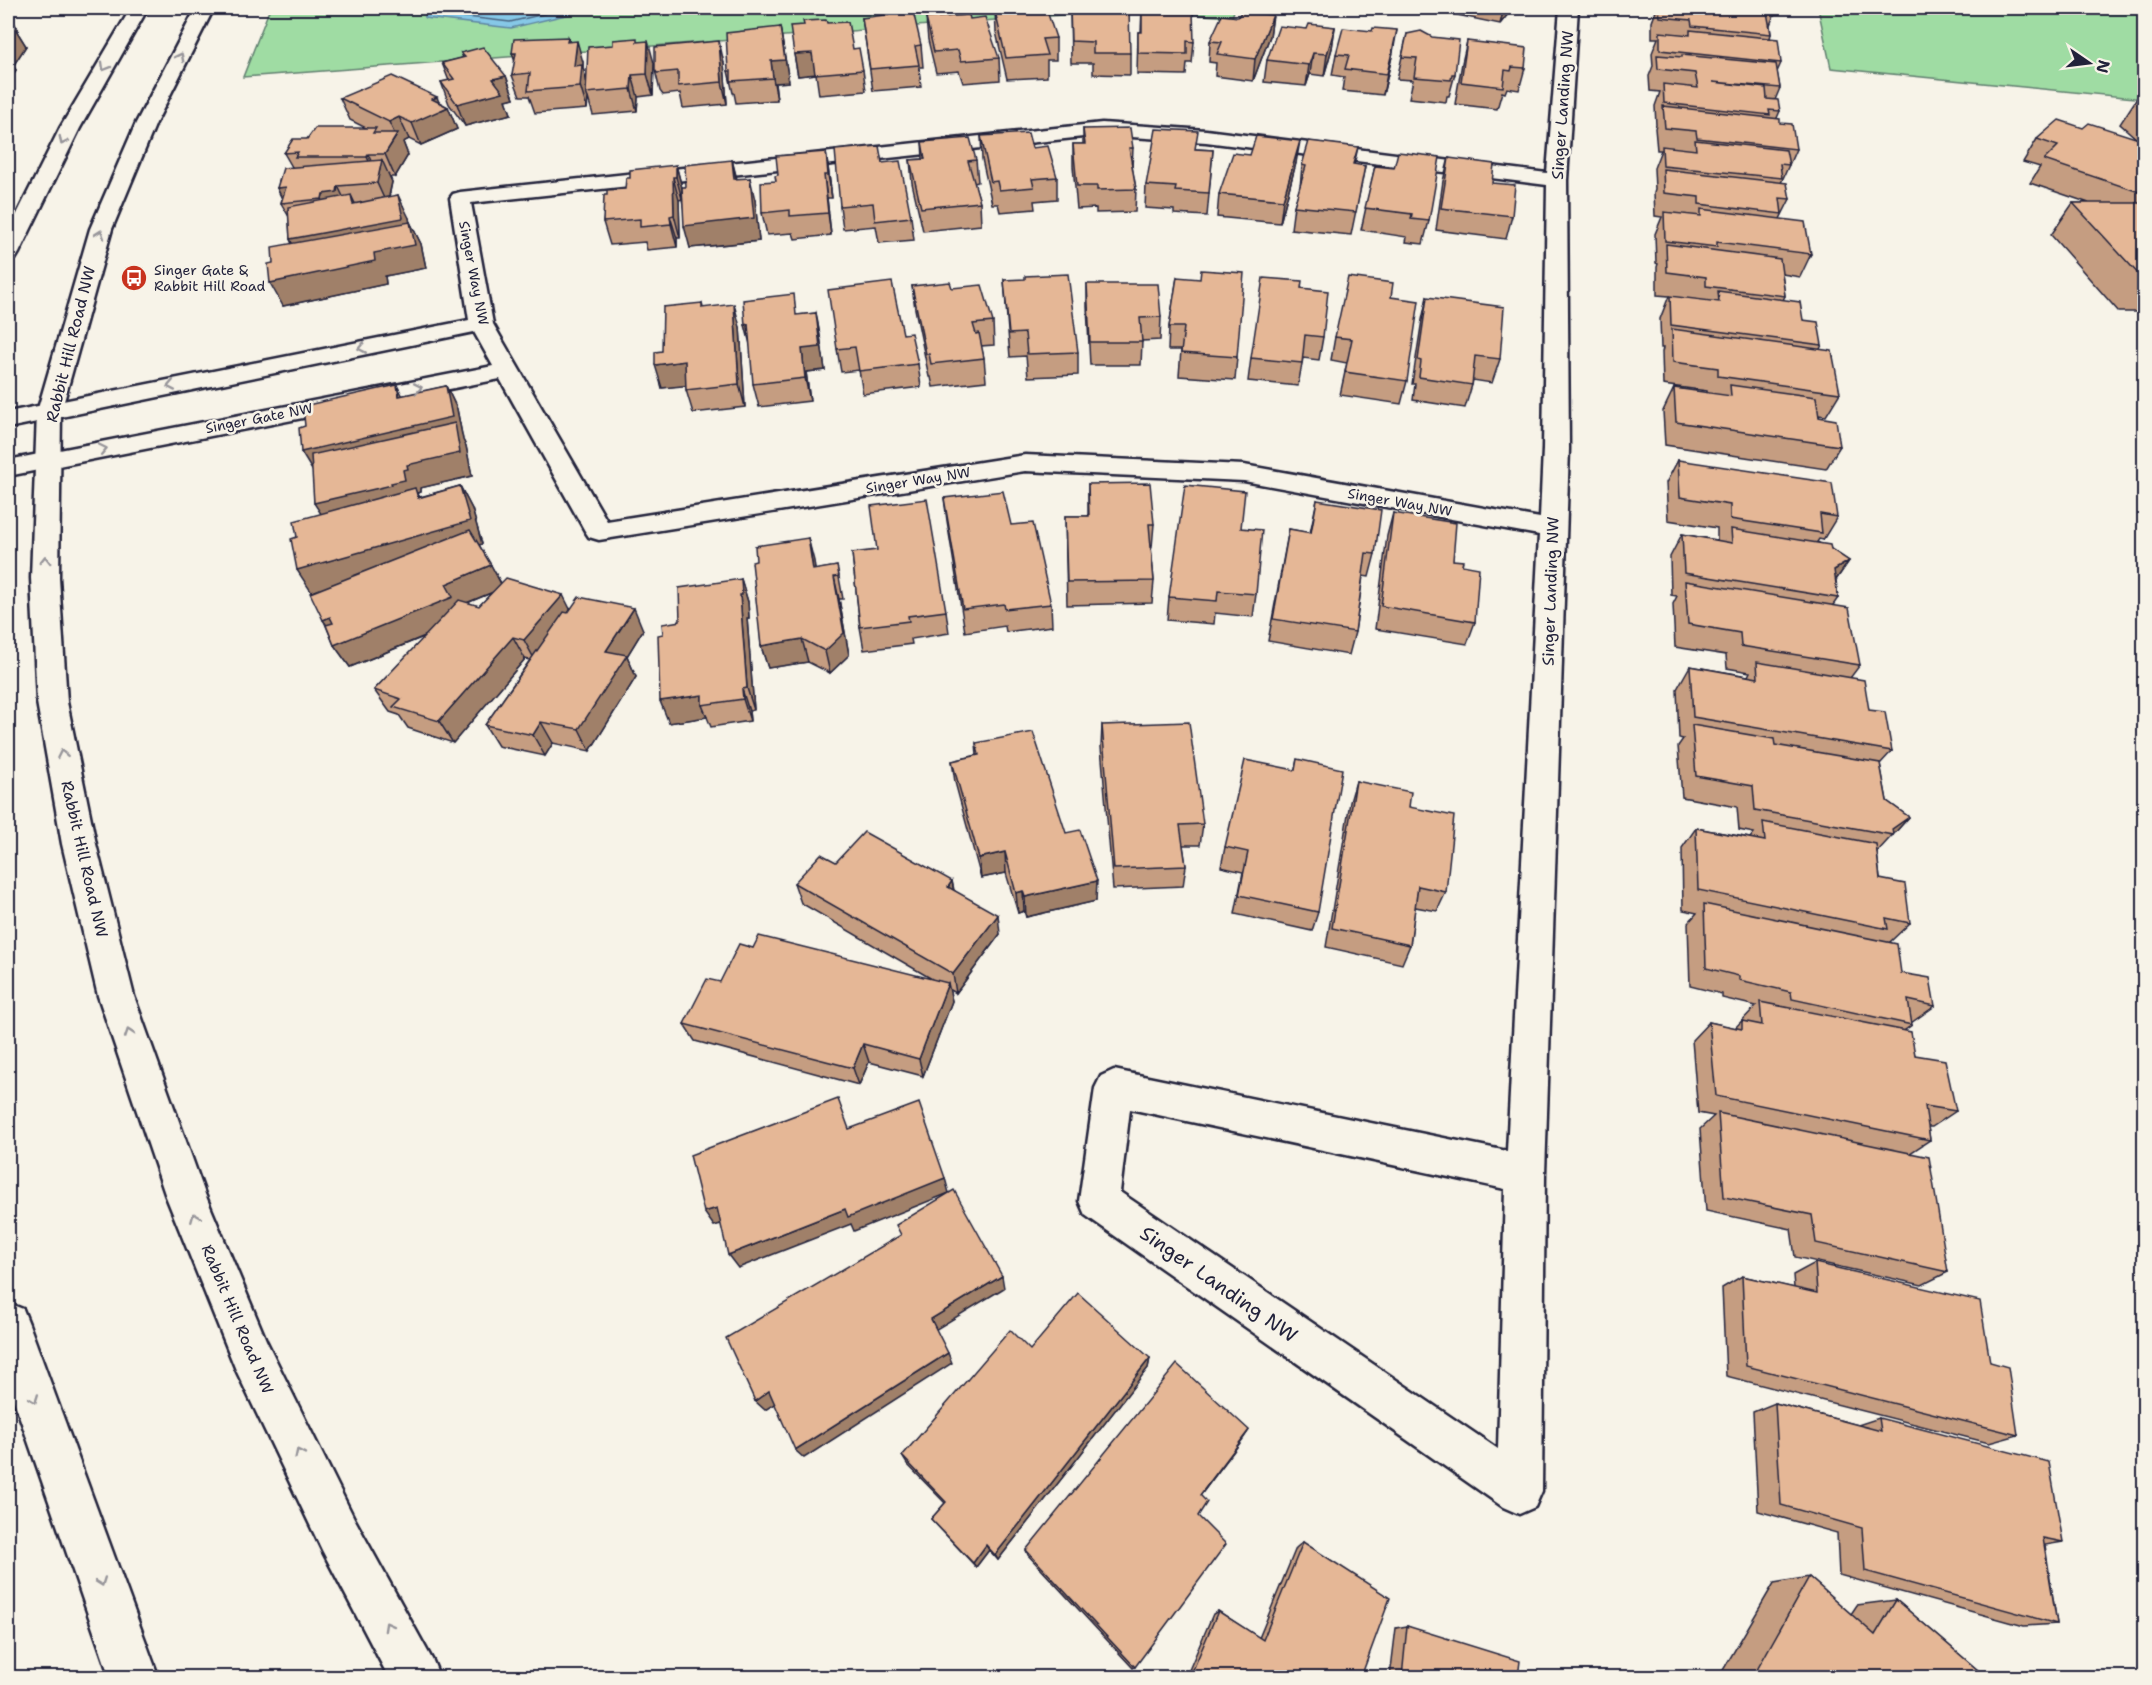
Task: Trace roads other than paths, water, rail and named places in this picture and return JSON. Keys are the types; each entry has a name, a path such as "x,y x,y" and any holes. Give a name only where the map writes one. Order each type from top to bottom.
{"street":[{"path":"8,253 69,128 139,8"},
{"name":"Rabbit Hill Road NW","path":"205,8 146,123 101,230 49,411 27,464 45,578 52,702 79,844 117,996 185,1194 252,1355 338,1534 416,1677"},
{"name":"Singer Landing NW","path":"1525,1174 1114,1088 1099,1201 1519,1491 1525,1174 1556,437 1557,180 1569,8"},
{"name":"Singer Way NW","path":"1553,529 1244,474 1025,463 599,531 481,324 459,198 1102,129 1206,136 1557,180"},
{"path":"8,420 481,324"},
{"name":"Singer Gate NW","path":"27,464 508,370"},
{"path":"8,1324 135,1677"}],"water":[{"path":"425,8 595,8 511,28 425,18"}],"place":[{"name":"Singer Gate & Rabbit Hill Road","path":"134,278"}]}
